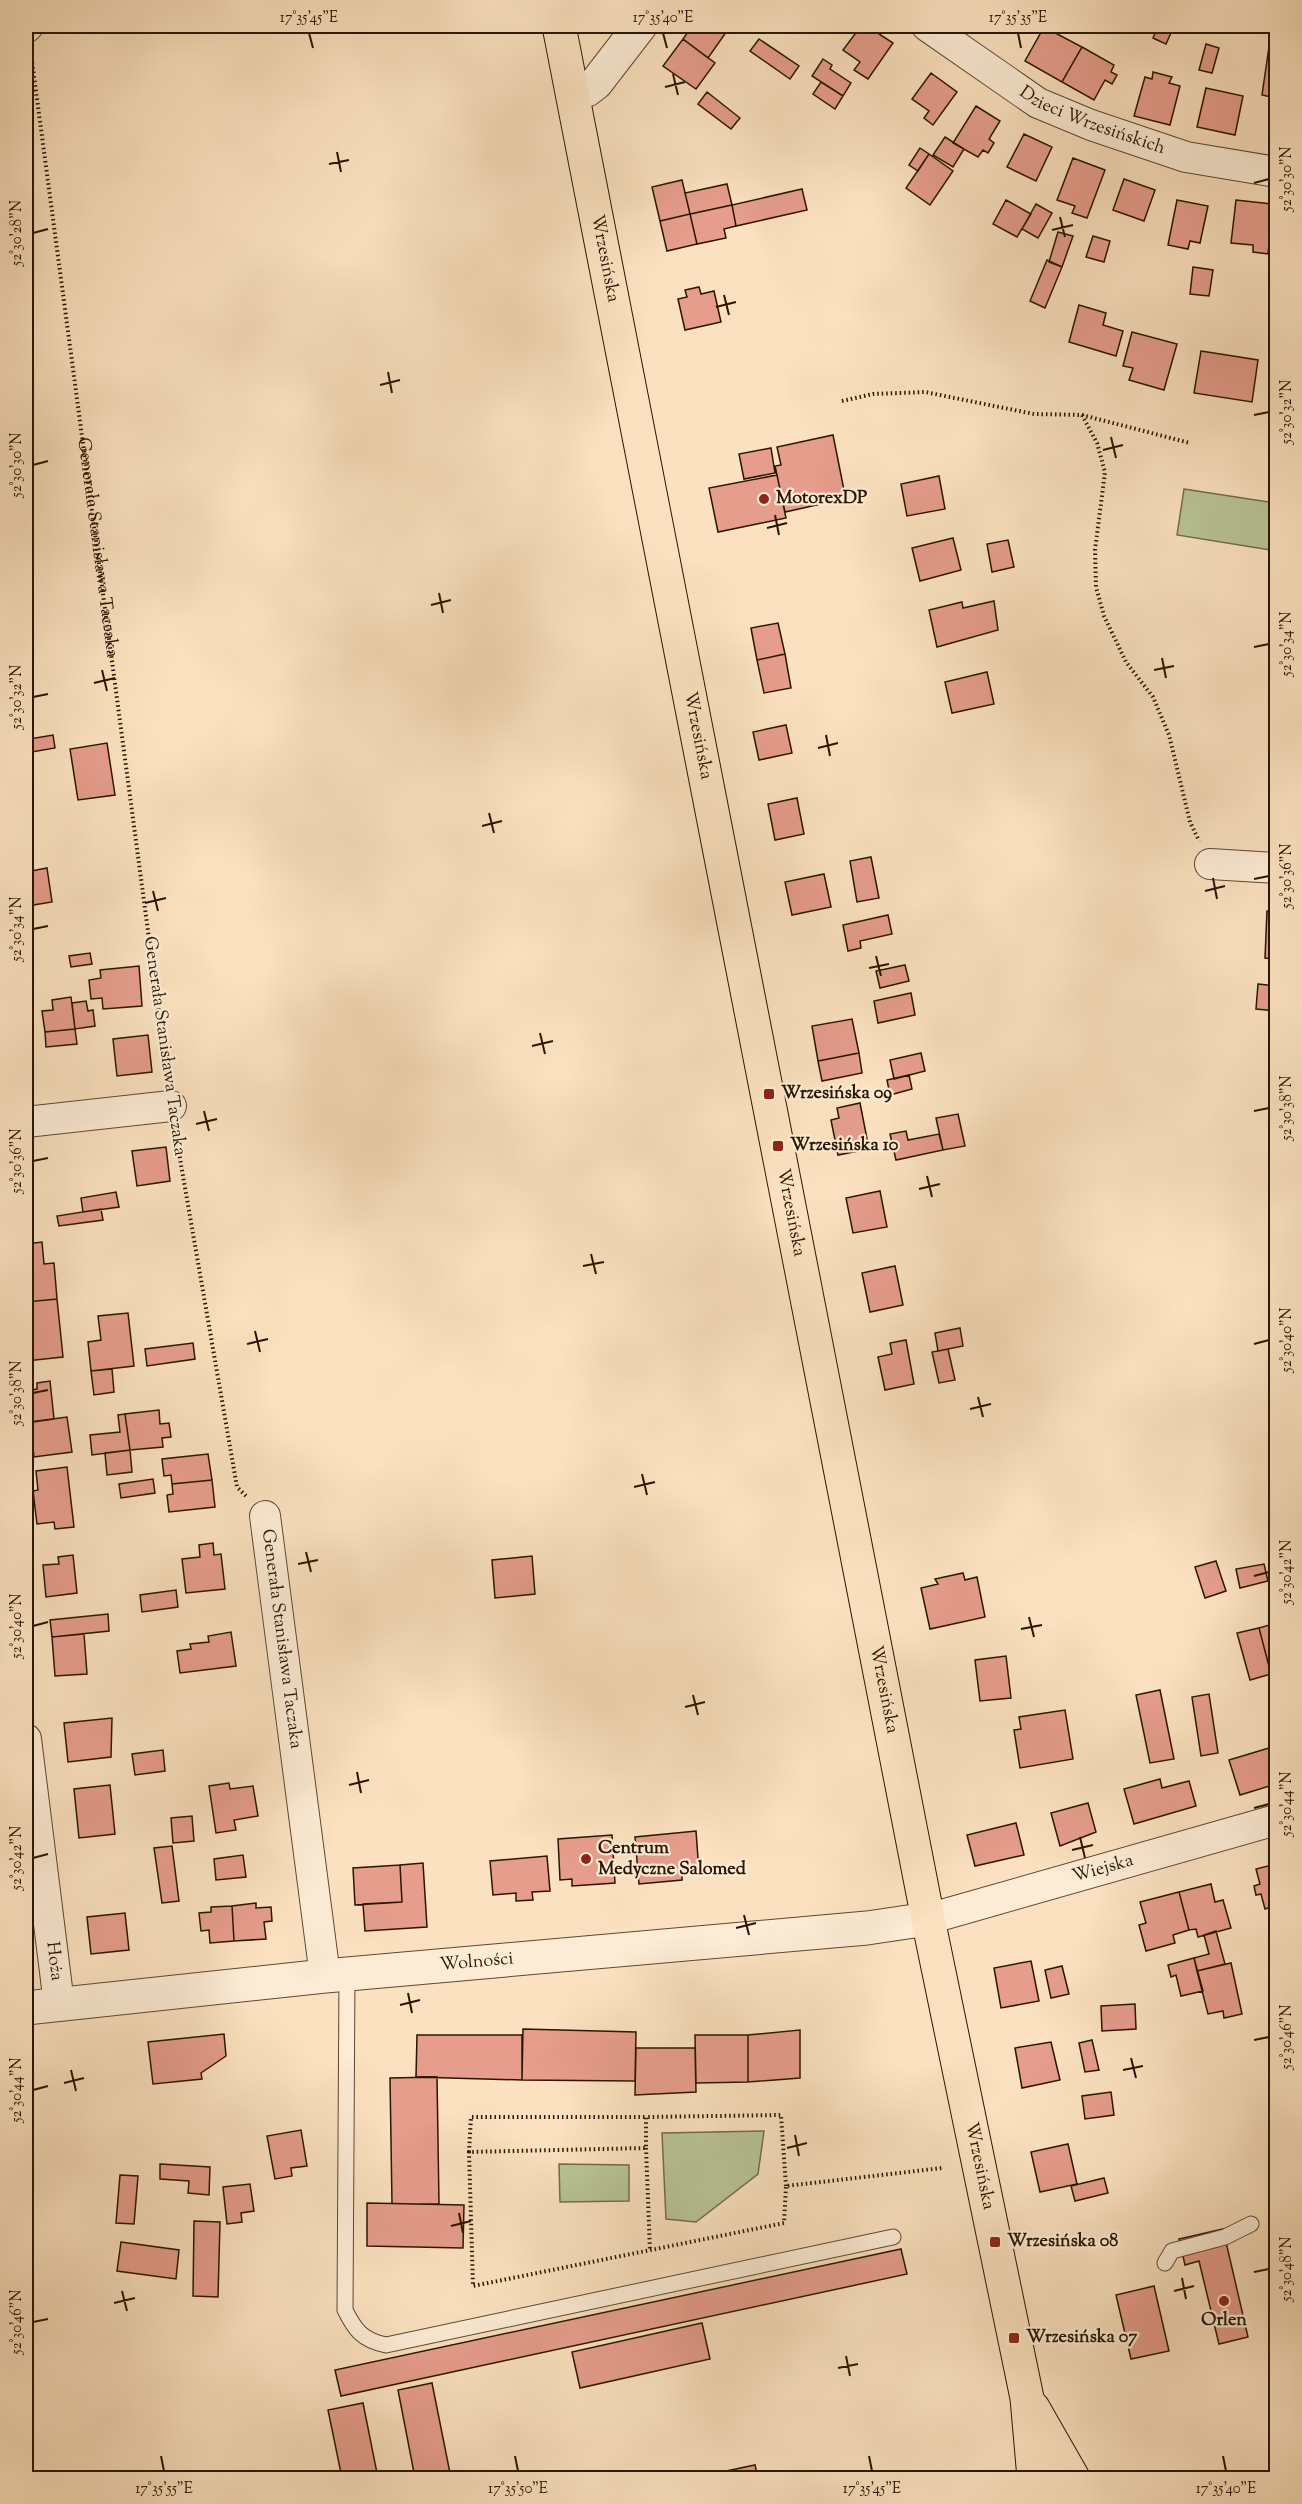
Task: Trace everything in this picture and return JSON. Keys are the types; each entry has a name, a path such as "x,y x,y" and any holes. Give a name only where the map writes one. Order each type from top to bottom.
{"main road":[{"name":"Wrzesińska","path":"559,26 928,1919 1027,2398 1034,2478"},
{"name":"Wrzesińska","path":"1027,2398 1073,2478"}],"street":[{"path":"573,94 587,90 596,83 640,26"},
{"name":"Dzieci Wrzesińskich","path":"927,26 1038,103 1091,125 1186,157 1276,172"},
{"path":"1210,864 1276,867"},
{"path":"26,1122 171,1106"},
{"name":"Generała Stanisława Taczaka","path":"265,1516 336,1975"},
{"name":"Hoża","path":"26,1739 59,2004"},
{"name":"Wiejska","path":"928,1919 1276,1821"},
{"name":"Wolności","path":"26,2008 336,1975 867,1928 928,1919"}],"lane":[{"path":"336,1975 345,2310 356,2331 369,2341 386,2345 893,2237"},
{"path":"1165,2262 1172,2251 1225,2237 1251,2224"}],"path":[{"name":"Generała Stanisława Taczaka","path":"28,34 171,1106 237,1487 265,1516"},
{"path":"842,401 873,394 925,392 1034,414 1082,415 1190,443"},
{"path":"1082,415 1097,443 1105,472 1095,550 1096,587 1104,616 1126,662 1153,697 1169,735 1190,822 1210,864"},
{"path":"781,2115 786,2186 784,2223 473,2286 469,2152 471,2117 646,2116 781,2115"},
{"path":"646,2116 650,2251"},
{"path":"469,2152 646,2148"},
{"path":"786,2186 942,2168"}],"green space":[{"path":"1184,489 1276,503 1276,551 1177,535"},
{"path":"764,2131 758,2174 696,2222 666,2219 662,2133"},
{"path":"559,2164 629,2165 629,2201 560,2202"}],"building":[{"path":"692,26 701,31 704,26 719,26 727,31 708,58 683,39"},
{"path":"861,26 867,26 893,43 868,79 854,70 860,62 843,50"},
{"path":"1158,26 1174,26 1166,44 1153,38"},
{"path":"1044,27 1082,47 1062,82 1025,61"},
{"path":"683,39 715,63 696,89 663,66"},
{"path":"759,39 799,66 790,79 750,51"},
{"path":"1270,40 1276,41 1276,98 1262,95"},
{"path":"1206,44 1219,48 1212,73 1199,70"},
{"path":"1082,47 1114,65 1111,72 1117,75 1112,84 1105,80 1094,100 1062,82"},
{"path":"823,59 832,65 830,69 851,83 843,96 812,76"},
{"path":"1153,72 1172,77 1169,83 1180,86 1170,125 1134,116 1145,77 1152,79"},
{"path":"931,73 957,92 933,125 924,118 929,111 912,99"},
{"path":"821,82 843,96 835,109 813,94"},
{"path":"1206,88 1243,96 1235,135 1197,127"},
{"path":"707,92 740,118 731,129 698,104"},
{"path":"976,106 1000,121 989,139 994,143 988,153 983,150 978,157 953,143"},
{"path":"1272,107 1276,107 1276,143 1270,143"},
{"path":"1024,134 1052,147 1036,181 1007,167"},
{"path":"945,137 964,149 953,167 933,155"},
{"path":"920,148 929,154 918,171 909,165"},
{"path":"929,154 953,171 930,205 906,188"},
{"path":"1073,158 1105,170 1087,218 1072,213 1075,206 1057,200"},
{"path":"1124,179 1155,190 1144,221 1113,210"},
{"path":"682,180 690,214 660,221 652,187"},
{"path":"727,184 732,205 690,214 685,193"},
{"path":"802,189 807,210 736,226 732,205"},
{"path":"1006,200 1031,214 1017,237 993,224"},
{"path":"1177,200 1208,206 1200,243 1190,241 1188,249 1168,245"},
{"path":"1236,200 1273,204 1268,254 1253,252 1253,245 1231,243"},
{"path":"1036,204 1052,213 1038,238 1022,229"},
{"path":"732,205 736,226 724,229 726,238 697,244 690,214"},
{"path":"690,214 697,244 667,251 660,221"},
{"path":"1058,232 1073,236 1062,267 1049,262"},
{"path":"1093,236 1110,241 1104,262 1086,257"},
{"path":"1047,260 1062,267 1045,308 1030,301"},
{"path":"1193,267 1213,270 1209,296 1190,294"},
{"path":"699,287 701,294 714,291 721,322 685,330 678,299 687,297 685,290"},
{"path":"1079,305 1106,313 1103,325 1123,331 1116,356 1069,342"},
{"path":"1132,332 1177,344 1164,390 1129,380 1133,368 1123,366"},
{"path":"1201,351 1258,360 1252,402 1194,393"},
{"path":"833,435 845,495 825,499 826,503 785,512 775,466 781,465 777,447"},
{"path":"771,448 775,473 744,479 739,454"},
{"path":"777,475 786,518 718,532 709,488"},
{"path":"939,476 945,509 907,516 901,484"},
{"path":"953,538 961,570 920,581 912,548"},
{"path":"1008,540 1014,567 992,572 987,544"},
{"path":"994,601 998,630 937,647 929,610 962,602 963,608"},
{"path":"778,623 785,654 757,660 751,628"},
{"path":"785,654 791,688 764,693 757,660"},
{"path":"987,672 994,704 952,713 945,682"},
{"path":"786,725 792,753 759,760 753,732"},
{"path":"53,735 55,748 32,752 29,739"},
{"path":"29,739 32,757 26,758 26,740"},
{"path":"107,743 115,795 78,800 70,749"},
{"path":"797,798 804,834 775,840 768,804"},
{"path":"1269,799 1276,799 1276,833 1269,832"},
{"path":"871,857 879,898 857,902 850,861"},
{"path":"47,868 52,902 27,906 26,872"},
{"path":"824,874 831,907 792,915 785,882"},
{"path":"1267,911 1276,911 1276,959 1265,958"},
{"path":"888,915 892,934 860,941 861,948 848,951 843,925"},
{"path":"90,953 92,964 71,967 69,956"},
{"path":"905,965 909,981 880,988 876,971"},
{"path":"139,966 142,1006 103,1009 102,998 91,999 89,980 101,978 100,970"},
{"path":"1258,984 1276,986 1276,1011 1256,1009"},
{"path":"911,993 915,1015 878,1023 874,1001"},
{"path":"71,997 75,1029 45,1032 42,1011 53,1010 52,1000"},
{"path":"86,1001 88,1011 93,1010 95,1026 75,1029 72,1003"},
{"path":"852,1019 859,1053 818,1061 812,1026"},
{"path":"75,1029 77,1044 46,1047 45,1032"},
{"path":"148,1035 152,1072 117,1076 113,1039"},
{"path":"859,1053 862,1073 822,1081 818,1061"},
{"path":"921,1053 925,1071 894,1079 890,1060"},
{"path":"909,1075 912,1089 890,1095 887,1080"},
{"path":"860,1103 869,1149 838,1155 831,1120 839,1118 837,1108"},
{"path":"958,1114 965,1146 943,1150 936,1118"},
{"path":"906,1131 908,1140 939,1134 943,1150 896,1160 890,1134"},
{"path":"166,1147 170,1181 137,1186 132,1151"},
{"path":"880,1191 887,1227 853,1233 846,1198"},
{"path":"116,1192 119,1207 83,1212 81,1198"},
{"path":"101,1209 103,1220 59,1226 57,1216"},
{"path":"42,1242 44,1264 54,1263 57,1299 26,1302 26,1244"},
{"path":"895,1266 903,1305 870,1312 862,1273"},
{"path":"57,1299 63,1357 26,1361 26,1302"},
{"path":"128,1313 134,1366 91,1371 88,1342 101,1340 98,1316"},
{"path":"960,1328 963,1346 938,1351 935,1333"},
{"path":"906,1340 914,1384 885,1390 878,1357 892,1354 890,1343"},
{"path":"193,1343 195,1359 147,1366 145,1349"},
{"path":"948,1349 955,1380 939,1383 932,1352"},
{"path":"112,1369 114,1392 94,1395 91,1371"},
{"path":"50,1381 54,1419 26,1423 26,1391 37,1389 37,1383"},
{"path":"159,1410 160,1424 169,1423 171,1437 162,1438 163,1447 130,1450 125,1414"},
{"path":"125,1414 130,1450 92,1455 90,1435 120,1432 118,1415"},
{"path":"67,1417 72,1452 34,1457 30,1422"},
{"path":"130,1450 132,1472 107,1475 105,1453"},
{"path":"208,1454 212,1480 172,1484 171,1475 164,1476 162,1459"},
{"path":"67,1467 74,1527 55,1529 54,1522 37,1524 33,1491 38,1490 36,1471"},
{"path":"153,1479 155,1493 121,1498 119,1484"},
{"path":"212,1480 215,1507 169,1512 167,1495 173,1494 172,1484"},
{"path":"213,1543 214,1555 221,1554 225,1589 186,1593 182,1559 200,1557 199,1545"},
{"path":"73,1555 77,1593 46,1597 43,1565 59,1564 58,1557"},
{"path":"532,1556 535,1594 495,1598 492,1560"},
{"path":"1216,1561 1226,1591 1205,1598 1195,1567"},
{"path":"1264,1564 1268,1581 1240,1588 1236,1569"},
{"path":"963,1573 965,1580 977,1577 985,1617 930,1629 921,1588 938,1584 935,1579"},
{"path":"176,1590 178,1607 142,1612 140,1595"},
{"path":"108,1614 109,1631 52,1637 50,1620"},
{"path":"1276,1623 1276,1673 1271,1674 1259,1628"},
{"path":"1259,1628 1271,1674 1250,1680 1237,1633"},
{"path":"231,1632 236,1666 180,1673 177,1651 191,1649 190,1644 209,1642 208,1636"},
{"path":"84,1634 87,1674 55,1676 52,1637"},
{"path":"1006,1656 1011,1698 980,1701 975,1660"},
{"path":"1160,1690 1174,1759 1150,1763 1136,1695"},
{"path":"1209,1694 1218,1753 1201,1756 1192,1697"},
{"path":"1065,1710 1073,1759 1020,1768 1014,1730 1021,1729 1019,1717"},
{"path":"112,1718 111,1757 68,1762 64,1723"},
{"path":"1269,1748 1276,1773 1276,1784 1240,1795 1229,1760"},
{"path":"163,1750 165,1771 135,1775 132,1754"},
{"path":"1160,1779 1162,1788 1189,1781 1196,1806 1134,1824 1124,1789"},
{"path":"229,1783 230,1789 253,1786 258,1816 234,1820 236,1830 216,1833 209,1786"},
{"path":"110,1785 115,1834 79,1838 74,1789"},
{"path":"1088,1803 1096,1832 1060,1846 1051,1813"},
{"path":"192,1816 194,1841 173,1843 171,1818"},
{"path":"1016,1823 1024,1855 975,1866 967,1835"},
{"path":"696,1831 699,1872 682,1873 682,1880 639,1884 635,1837"},
{"name":"Centrum Medyczne Salomed","path":"612,1835 615,1883 572,1886 572,1879 560,1880 558,1839"},
{"path":"172,1846 179,1901 162,1903 154,1848"},
{"path":"243,1855 246,1877 216,1880 214,1859"},
{"path":"547,1856 550,1891 532,1892 533,1900 516,1901 516,1893 493,1895 490,1861"},
{"path":"423,1863 427,1927 365,1931 363,1904 402,1902 400,1865"},
{"path":"1276,1864 1276,1905 1265,1909 1261,1894 1256,1895 1254,1886 1260,1884 1256,1869"},
{"path":"400,1865 402,1902 355,1905 353,1868"},
{"path":"1211,1884 1215,1902 1223,1900 1231,1928 1198,1937 1196,1929 1189,1930 1179,1892"},
{"path":"1179,1892 1189,1930 1173,1935 1175,1943 1146,1951 1139,1925 1146,1923 1140,1902"},
{"path":"256,1903 256,1908 271,1907 272,1921 264,1922 266,1939 234,1941 232,1906"},
{"path":"232,1906 234,1941 210,1943 209,1930 201,1931 199,1913 211,1912 211,1907"},
{"path":"125,1913 129,1950 91,1954 87,1917"},
{"path":"1216,1931 1225,1964 1197,1971 1194,1958 1209,1954 1204,1935"},
{"path":"1194,1958 1203,1991 1181,1996 1176,1975 1171,1977 1168,1965"},
{"path":"1031,1961 1039,2001 1001,2008 994,1968"},
{"path":"1231,1963 1242,2014 1224,2018 1223,2011 1208,2014 1197,1971"},
{"path":"1062,1966 1069,1994 1051,1998 1045,1970"},
{"path":"1135,2004 1136,2029 1102,2031 1101,2006"},
{"path":"523,2029 636,2032 635,2081 522,2080"},
{"path":"800,2030 800,2078 748,2082 748,2035"},
{"path":"224,2034 226,2056 201,2073 202,2079 153,2084 148,2042"},
{"path":"417,2035 522,2035 522,2080 416,2077"},
{"path":"695,2035 748,2035 748,2082 696,2083"},
{"path":"1092,2040 1099,2070 1085,2072 1079,2043"},
{"path":"1051,2042 1060,2080 1022,2088 1015,2048"},
{"path":"636,2048 695,2048 696,2092 635,2095"},
{"path":"26,2069 33,2118 26,2119"},
{"path":"437,2077 439,2204 392,2204 390,2078"},
{"path":"1111,2092 1114,2115 1085,2119 1082,2096"},
{"path":"301,2130 307,2166 291,2168 292,2176 275,2179 267,2136"},
{"path":"1068,2144 1077,2184 1040,2192 1031,2152"},
{"path":"160,2164 210,2167 209,2195 188,2193 189,2181 160,2179"},
{"path":"120,2175 138,2176 134,2224 116,2223"},
{"path":"1104,2178 1108,2193 1075,2201 1071,2186"},
{"path":"250,2184 254,2211 241,2213 242,2222 227,2224 223,2187"},
{"path":"367,2203 464,2205 463,2248 367,2246"},
{"path":"194,2221 220,2222 218,2297 193,2296"},
{"name":"Orlen","path":"1223,2229 1248,2337 1219,2344 1199,2261 1185,2265 1179,2239"},
{"path":"121,2242 179,2250 176,2279 117,2271"},
{"path":"901,2249 907,2274 341,2396 335,2370"},
{"path":"1154,2286 1169,2351 1131,2359 1116,2295"},
{"path":"702,2323 710,2359 580,2388 572,2352"},
{"path":"432,2383 451,2478 415,2478 398,2390"},
{"path":"363,2403 378,2478 342,2478 328,2410"},
{"path":"755,2465 758,2478 693,2478"}],"place":[{"name":"MotorexDP","path":"764,499"},
{"name":"Wrzesińska 09","path":"769,1094"},
{"name":"Wrzesińska 10","path":"778,1146"},
{"name":"Centrum Medyczne Salomed","path":"586,1859"},
{"name":"Wrzesińska 08","path":"995,2242"},
{"name":"Orlen","path":"1224,2301"},
{"name":"Wrzesińska 07","path":"1014,2338"}]}
